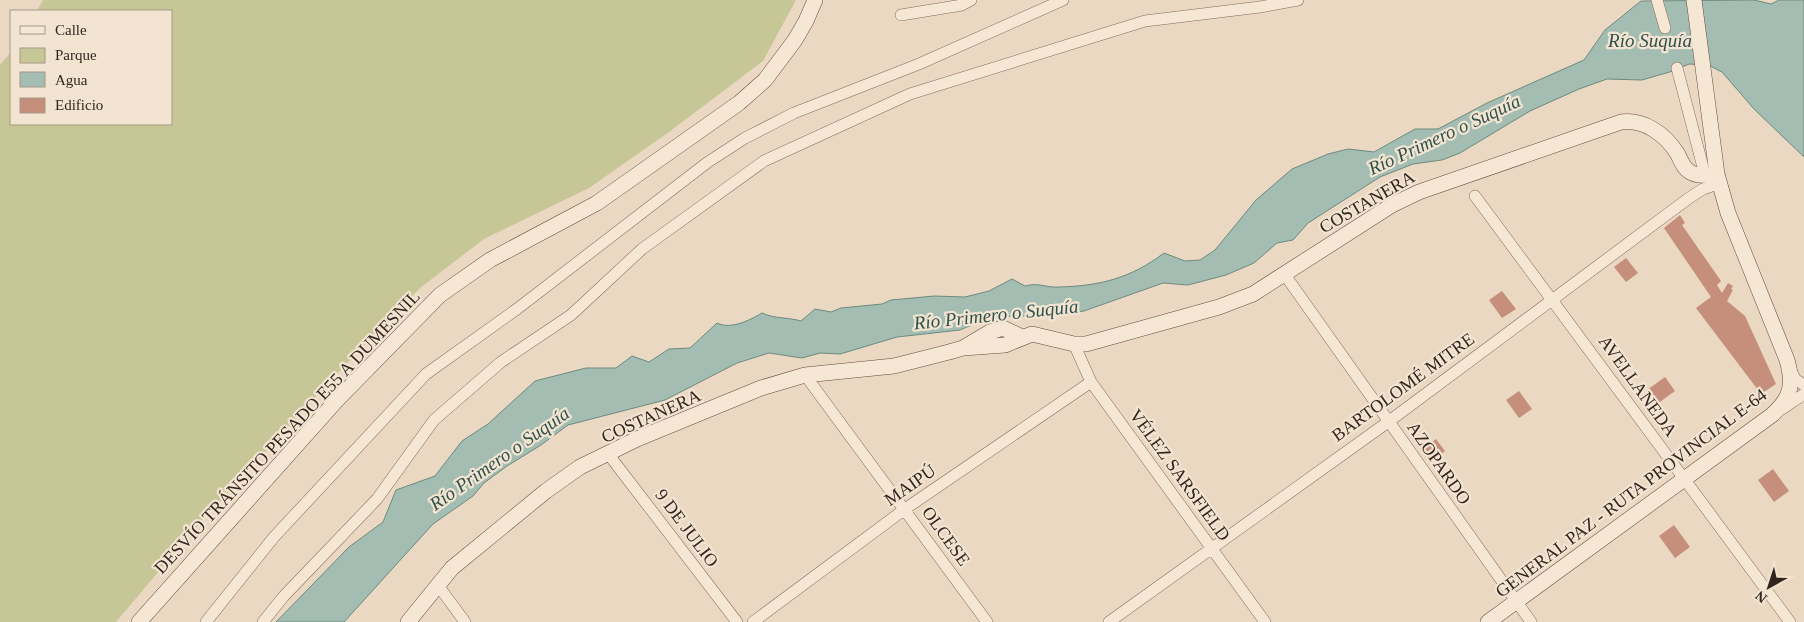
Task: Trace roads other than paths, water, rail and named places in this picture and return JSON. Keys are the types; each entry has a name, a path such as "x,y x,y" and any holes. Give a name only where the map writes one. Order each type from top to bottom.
{"street":[{"name":"DESVÍO TRÁNSITO PESADO E55 A DUMESNIL","path":"138,622 337,400 440,295 490,260 597,203 744,98 765,80 795,40 806,21 814,0"},
{"path":"901,15 962,5 971,0"},
{"path":"206,622 274,537 426,374 525,303 708,162 745,138 794,113 919,64 1063,0"},
{"path":"263,622 284,596 377,499 434,420 501,362 571,315 642,249 764,160 910,94 1145,21 1260,7 1298,0"},
{"path":"1657,0 1665,28"},
{"name":"GENERAL PAZ - RUTA PROVINCIAL E-64","path":"1488,622 1772,416 1786,402 1791,390 1791,376 1787,360 1714,178 1710,118 1694,0"},
{"path":"1677,68 1691,122 1714,178"},
{"name":"COSTANERA","path":"408,622 437,584 452,568 546,491 580,468 609,455 636,439 761,388 805,375 894,366 963,348 990,332 1003,328 1022,336 1032,334 1045,336 1074,344 1096,341 1219,307 1254,294 1376,216 1419,192 1621,122 1640,122 1654,130 1673,147 1685,169 1691,173 1714,178"},
{"name":"BARTOLOMÉ MITRE","path":"1109,622 1210,547 1388,422 1553,298 1703,189 1714,178"},
{"name":"AVELLANEDA","path":"1475,196 1553,298 1790,622"},
{"name":"AZOPARDO","path":"1284,275 1531,622"},
{"name":"VÉLEZ SARSFIELD","path":"1074,344 1091,382 1265,622"},
{"path":"1787,360 1795,378 1804,385"},
{"name":"OLCESE","path":"805,375 987,622"},
{"name":"MAIPÚ","path":"753,622 905,509 1091,382"},
{"path":"1772,416 1804,394"},
{"name":"9 DE JULIO","path":"609,455 737,622"},
{"path":"437,584 465,622"}],"water":[{"name":"Río Suquía","path":"1754,0 1771,4 1779,0 1804,0 1804,157 1754,109 1722,72 1708,65 1689,64 1642,80 1607,79 1579,89 1530,111 1460,153 1442,160 1413,164 1380,177 1308,223 1293,240 1277,243 1254,263 1226,275 1188,285 1163,283 1084,311 1051,315 990,317 960,330 897,337 840,354 820,353 802,358 769,353 737,363 665,400 568,425 541,445 507,466 484,483 473,496 433,524 344,622 276,622 349,547 383,522 396,490 435,476 462,441 488,424 535,381 586,368 616,368 632,356 649,362 669,349 690,348 717,323 734,325 762,313 801,321 815,309 831,312 841,308 882,304 891,300 934,296 965,297 989,291 1012,279 1025,286 1059,287 1088,285 1114,279 1139,269 1164,253 1185,261 1200,260 1215,250 1256,200 1292,169 1328,154 1348,149 1374,152 1415,129 1438,129 1487,103 1584,60 1605,30 1641,1"}],"water label":[{"name":"Río Primero o Suquía","path":"1444,134"},
{"name":"Río Primero o Suquía","path":"996,314"},
{"name":"Río Primero o Suquía","path":"499,458"}]}
